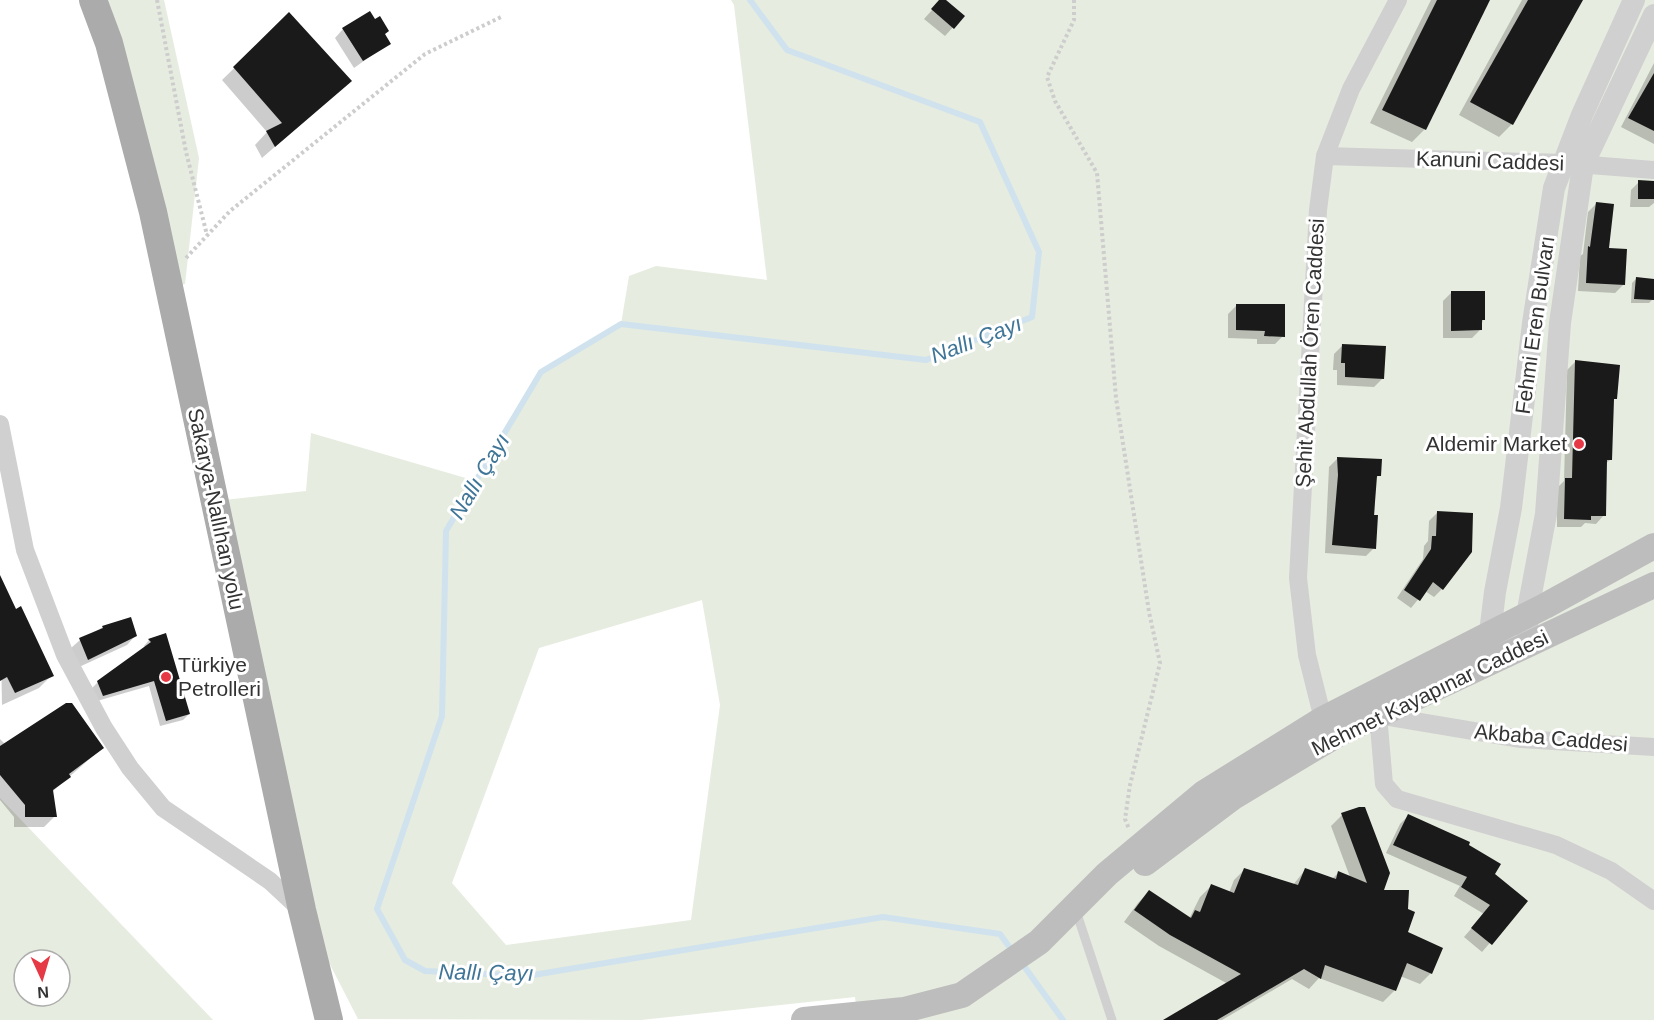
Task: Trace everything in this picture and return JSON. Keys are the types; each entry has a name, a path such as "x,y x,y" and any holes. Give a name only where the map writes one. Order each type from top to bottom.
{"main road":[{"name":"Sakarya-Nallıhan yolu","path":"93,0 109,43 153,212 302,910 329,1020"},
{"name":"Mehmet Kayapınar Caddesi","path":"1039,942 1107,874 1204,793 1323,719 1488,636 1654,546"},
{"name":"Mehmet Kayapınar Caddesi","path":"1039,942 1233,797 1338,734 1654,585"},
{"path":"804,1020 904,1010 962,995 1039,942"}],"street":[{"name":"Şehit Abdullah Ören Caddesi","path":"1323,719 1307,655 1298,578 1318,210 1325,156 1351,88 1398,0"},
{"name":"Fehmi Eren Bulvarı","path":"1528,645 1527,615 1546,514 1573,164 1582,115 1634,0"},
{"name":"Fehmi Eren Bulvarı","path":"1487,664 1488,636 1511,508 1533,323 1554,188 1573,164 1654,15"},
{"name":"Kanuni Caddesi","path":"1325,156 1573,164 1654,170"},
{"path":"0,424 25,550 65,655 104,728 130,768 163,808 270,881 302,910"},
{"path":"1378,715 1384,784 1397,799 1556,845 1611,871 1654,901"},
{"name":"Akbaba Caddesi","path":"1378,715 1521,740 1654,747"}],"lane":[{"path":"1077,914 1112,1020"}],"path":[{"path":"156,0 186,152 207,236"},
{"path":"1074,0 1074,20 1047,77 1055,101 1097,173 1116,398 1149,612 1160,663 1143,727 1125,819 1138,848"},
{"path":"167,279 230,211 425,54 501,17"}],"shaded area":[{"path":"93,0 164,0 199,158 185,284 169,287"},
{"path":"731,0 1654,0 1654,1020 858,1020 855,997 641,1020 358,1019 302,910 215,501 306,491 311,433 476,481 546,369 621,324 629,276 656,266 767,280 734,5","holes":["702,600 720,705 691,920 506,945 452,883 539,648"]},
{"path":"0,798 213,1020 0,1020"}],"building":[{"path":"939,0 946,0 965,16 954,29 931,9"},
{"path":"1437,0 1490,0 1426,130 1382,110"},
{"path":"1528,0 1583,0 1513,125 1470,102"},
{"path":"370,11 375,19 380,16 389,31 385,34 391,44 363,61 342,28"},
{"path":"289,12 352,81 275,147 266,131 282,123 233,67"},
{"path":"1654,73 1654,131 1628,118"},
{"path":"1638,180 1654,181 1654,199 1638,199"},
{"path":"1596,202 1614,204 1609,248 1627,249 1625,285 1586,283 1588,246 1590,247"},
{"path":"1636,277 1654,279 1654,300 1634,299"},
{"path":"1451,291 1485,291 1485,320 1482,320 1482,330 1451,331"},
{"path":"1236,304 1285,304 1285,337 1264,336 1265,331 1236,330"},
{"path":"1342,344 1386,346 1384,379 1345,377 1345,363 1341,363"},
{"path":"1575,360 1620,365 1617,399 1614,399 1612,460 1607,460 1606,516 1591,516 1591,520 1564,519 1565,478 1572,478"},
{"path":"1337,457 1382,459 1381,476 1377,476 1374,515 1378,515 1376,549 1332,545 1338,475"},
{"path":"1437,511 1473,513 1472,552 1443,590 1433,582 1420,601 1404,590 1431,549 1432,536 1436,536"},
{"path":"0,575 16,609 21,606 54,676 15,693 7,677 0,681"},
{"path":"131,617 137,636 88,660 79,638 103,628 102,626"},
{"path":"166,633 190,714 166,721 154,681 103,696 97,681 151,642 148,639"},
{"path":"66,703 72,703 104,748 69,774 71,777 53,790 57,817 25,817 25,805 0,775 0,746"},
{"path":"1365,807 1390,873 1384,890 1409,890 1408,909 1415,912 1408,932 1443,948 1432,974 1407,963 1396,991 1325,965 1321,979 1304,969 1217,1020 1163,1020 1241,974 1170,935 1134,910 1149,890 1191,918 1195,910 1200,912 1211,884 1234,893 1244,868 1298,885 1305,868 1336,879 1338,871 1367,883 1341,813"},
{"path":"1408,814 1470,842 1469,845 1501,864 1495,874 1528,901 1492,945 1471,928 1490,905 1461,887 1467,877 1393,845"}],"waterway":[{"name":"Nallı Çayı","path":"750,0 787,50 980,122 1039,252 1032,317 926,360 621,324 541,372 446,531 442,716 377,909 405,960 425,971 527,976 883,917 1000,934 1013,952"},
{"name":"Nallı Çayı","path":"1021,962 1063,1020"}],"place":[{"name":"Aldemir Market","path":"1579,444"},
{"name":"Türkiye Petrolleri","path":"166,677"}]}
